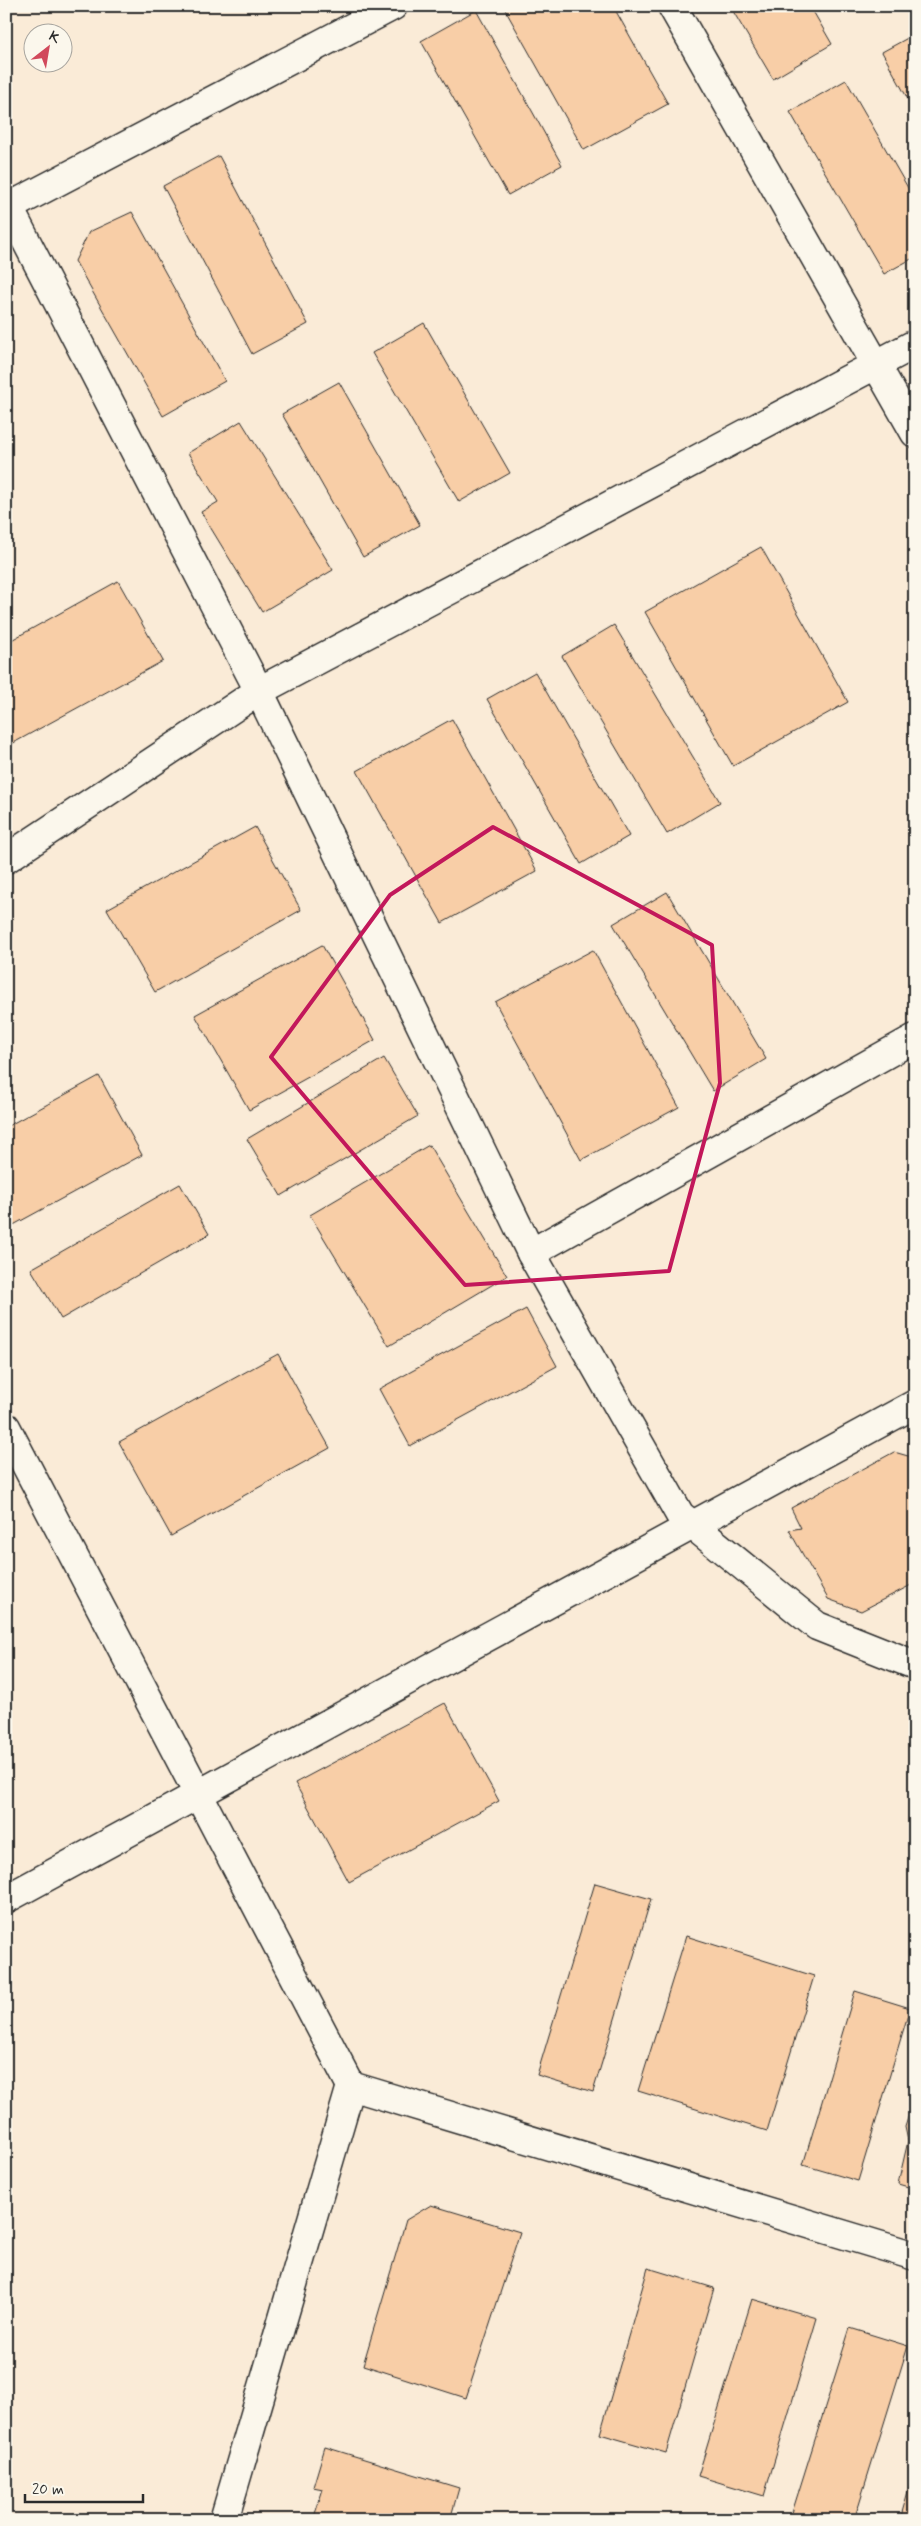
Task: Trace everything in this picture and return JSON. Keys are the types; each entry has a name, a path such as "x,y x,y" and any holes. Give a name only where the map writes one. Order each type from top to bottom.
{"street":[{"path":"393,6 8,205 259,691 531,1253 680,1515 817,1626 915,1665"},
{"path":"672,6 915,433"},
{"path":"6,859 259,691 915,344"},
{"path":"531,1253 915,1038"},
{"path":"6,1899 915,1404"},
{"path":"6,1427 350,2086 224,2520"},
{"path":"350,2086 915,2256"}],"highlighted area":[{"path":"493,827 712,945 720,1083 669,1271 465,1285 271,1057 390,895"}],"building":[{"path":"503,6 613,6 668,104 584,150"},
{"path":"730,6 810,6 832,44 773,79"},
{"path":"476,10 562,165 508,195 421,41"},
{"path":"915,34 915,112 882,52"},
{"path":"846,80 915,200 915,257 884,274 790,112"},
{"path":"219,156 308,324 252,354 163,186"},
{"path":"132,212 225,381 163,416 75,261 89,232"},
{"path":"424,323 510,473 459,502 372,353"},
{"path":"339,382 420,525 363,557 282,414"},
{"path":"241,421 333,570 262,612 201,512 218,502 188,453"},
{"path":"761,547 848,702 733,766 645,612"},
{"path":"118,581 163,661 6,747 6,643"},
{"path":"614,625 720,802 667,834 562,656"},
{"path":"535,672 629,836 581,864 487,699"},
{"path":"452,719 537,871 442,923 357,771"},
{"path":"255,827 301,910 155,992 107,909"},
{"path":"667,892 766,1059 713,1091 613,924"},
{"path":"322,945 375,1040 249,1110 195,1015"},
{"path":"593,950 679,1107 581,1160 495,1002"},
{"path":"384,1058 418,1116 281,1196 247,1139"},
{"path":"99,1076 142,1155 6,1229 6,1127"},
{"path":"429,1145 507,1276 389,1346 310,1215"},
{"path":"180,1184 209,1234 61,1319 31,1269"},
{"path":"526,1309 557,1366 410,1446 379,1389"},
{"path":"278,1354 330,1448 171,1536 119,1442"},
{"path":"894,1452 915,1458 915,1583 861,1611 828,1599 789,1530 801,1528 791,1508"},
{"path":"445,1703 499,1801 349,1882 295,1783"},
{"path":"595,1883 651,1899 593,2092 537,2075"},
{"path":"686,1936 814,1976 767,2131 638,2091"},
{"path":"855,1991 910,2008 858,2181 803,2165"},
{"path":"915,2096 915,2189 898,2184 908,2141 905,2127"},
{"path":"431,2205 520,2232 466,2398 363,2365 406,2220"},
{"path":"648,2268 714,2288 666,2453 600,2434"},
{"path":"752,2299 817,2318 764,2496 698,2476"},
{"path":"850,2328 908,2346 854,2520 802,2520 791,2516"},
{"path":"325,2447 459,2488 450,2520 313,2520 323,2489 313,2487"},
{"path":"915,2467 915,2520 913,2520 901,2516"}]}
